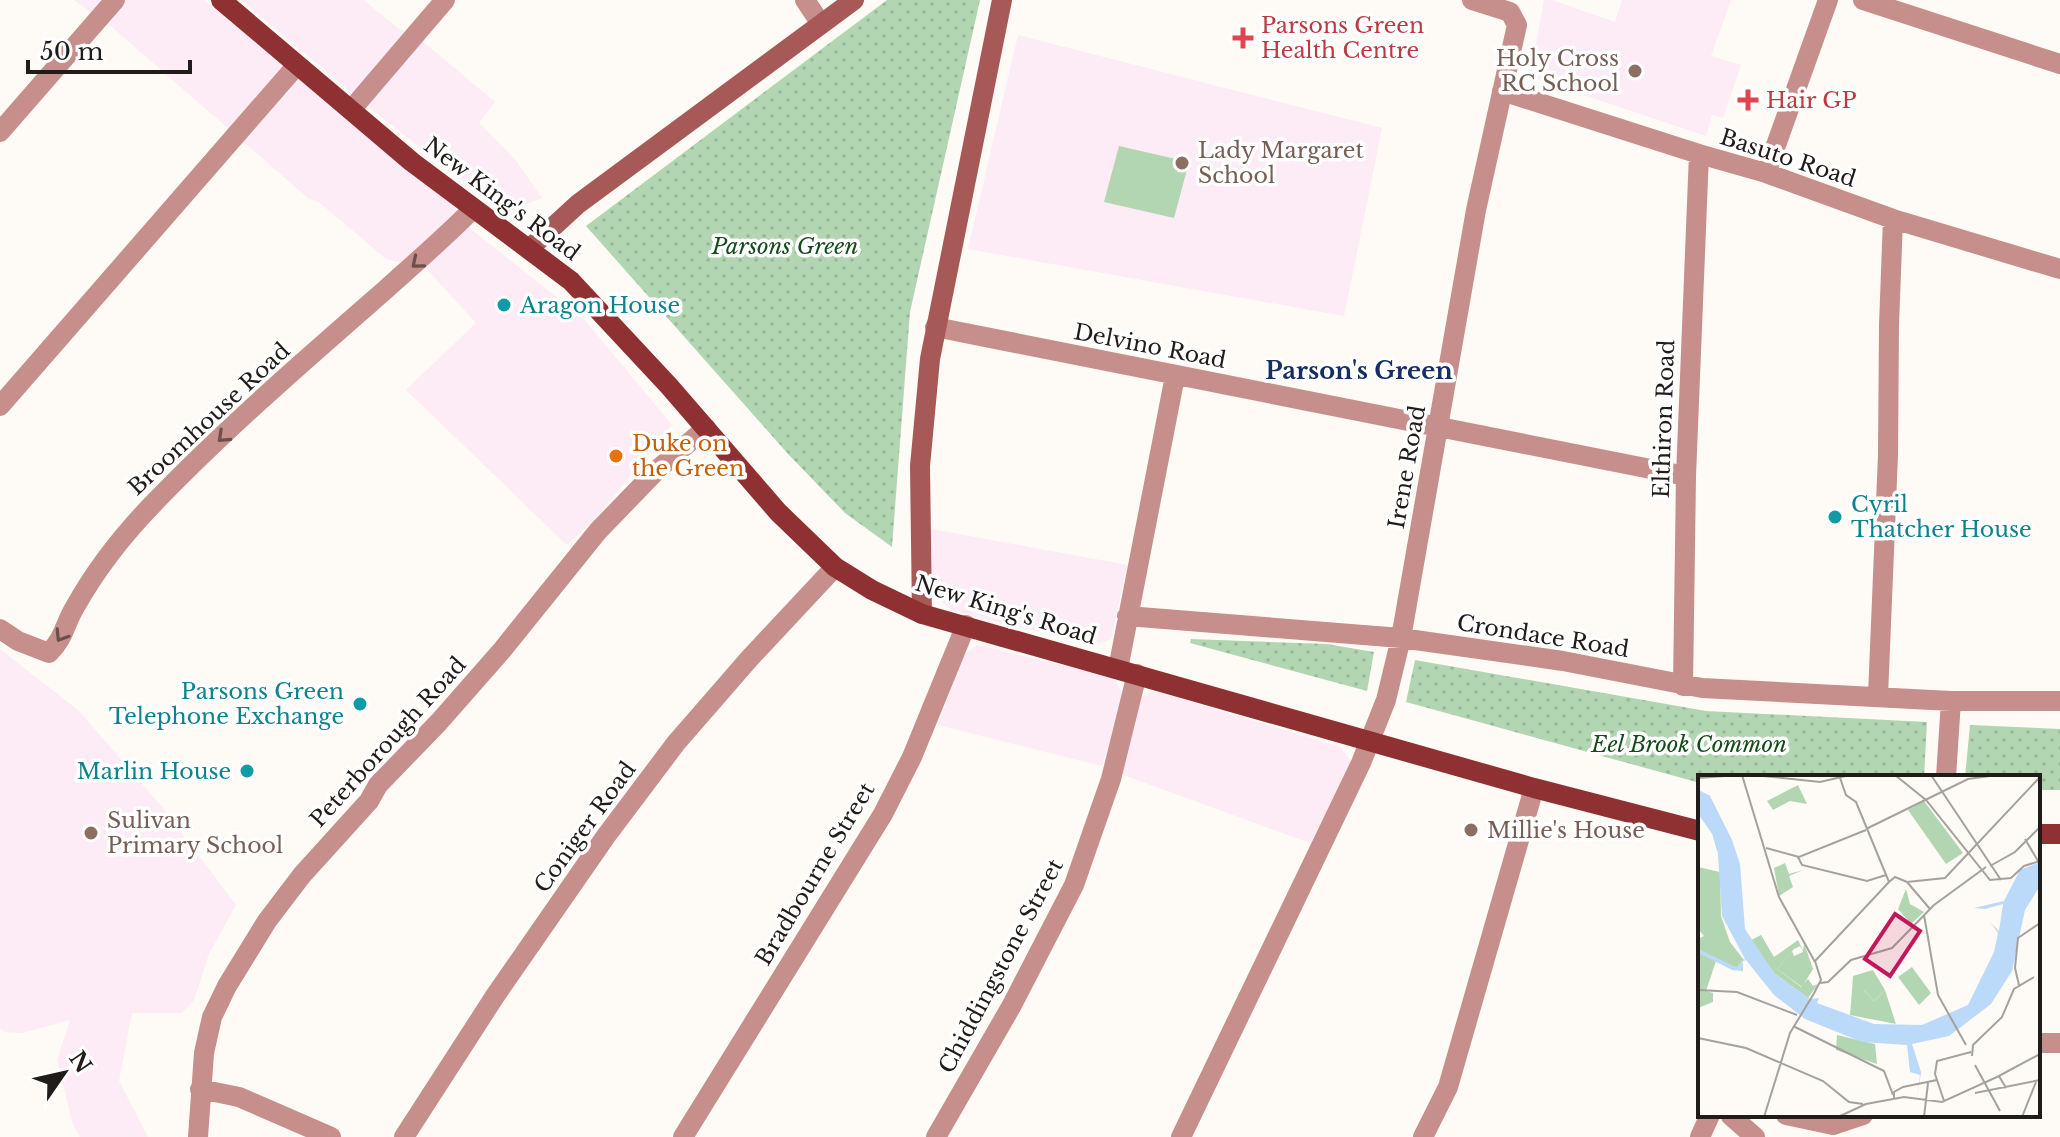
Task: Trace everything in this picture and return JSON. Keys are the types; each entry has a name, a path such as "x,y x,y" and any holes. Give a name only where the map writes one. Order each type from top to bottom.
{"main road":[{"name":"New King's Road","path":"221,0 473,209 571,281 706,428 778,512 835,567 872,590 922,614 1534,788 1698,830"}],"street":[{"path":"0,132 115,0"},
{"path":"351,110 445,0"},
{"path":"805,0 821,24"},
{"path":"530,248 578,204 854,0"},
{"path":"922,614 920,466 935,327 1002,0"},
{"name":"Irene Road","path":"1181,1137 1370,742 1386,700 1401,638 1476,210 1517,25 1510,12 1472,0"},
{"path":"1766,173 1828,0"},
{"path":"1863,0 2060,64"},
{"path":"0,406 297,65"},
{"name":"Basuto Road","path":"1502,91 1766,173 1893,219 2060,269"},
{"name":"Elthiron Road","path":"1683,686 1686,476 1699,154"},
{"name":"Broomhouse Road","path":"0,629 18,641 49,653 61,641 85,590 153,503 263,399 437,246 473,209"},
{"path":"1878,696 1888,455 1893,219"},
{"name":"Delvino Road","path":"935,327 1686,476"},
{"name":"Chiddingstone Street","path":"936,1137 1012,1005 1074,885 1111,779 1127,672 1127,616 1175,376"},
{"name":"Peterborough Road","path":"198,1137 204,1053 212,1017 267,921 302,875 369,801 378,785 503,649 598,531 658,469 706,428"},
{"name":"Coniger Road","path":"404,1137 495,996 606,836 687,731 835,567"},
{"name":"Crondace Road","path":"1127,616 1401,638 1563,661 1683,686 1951,701 2060,701"},
{"name":"Bradbourne Street","path":"683,1137 883,814 918,743 966,625"},
{"path":"1946,775 1951,701"},
{"path":"1423,1137 1448,1087 1534,788"},
{"path":"200,1089 239,1097 331,1137"},
{"path":"1700,1137 1725,1117"},
{"path":"1730,1117 1755,1137"},
{"path":"1792,1117 1831,1131 1859,1117"}],"shaded area":[{"path":"74,0 204,0 448,199 472,230 584,319 672,425 595,519 567,545 406,390 476,323 426,268 386,259 319,202 308,198 113,28"},
{"path":"241,0 364,0 395,26 427,45 495,102 479,123 517,162 542,198 512,210 486,199 370,108"},
{"name":"Holy Cross RC School","path":"1544,0 1615,22 1622,0 1731,0 1711,56 1741,65 1723,118 1712,115 1706,136 1530,77"},
{"name":"Lady Margaret School","path":"1018,35 1382,128 1344,316 968,249"},
{"path":"926,528 1127,565 1111,639 1093,645 953,611 930,591"},
{"path":"978,645 1113,678 1124,696 1102,766 938,725 963,655"},
{"name":"Sulivan Primary School","path":"0,649 78,710 163,808 236,905 209,954 194,1000 182,1013 132,1013 119,1081 148,1137 80,1137 73,1125 57,1060 70,1020 22,1033 5,1032 0,1028"},
{"path":"1155,691 1340,747 1353,763 1310,843 1118,773 1137,699"}],"green space":[{"name":"Parsons Green","path":"887,0 980,0 910,312 892,547 845,513 789,455 586,226"},
{"path":"1119,146 1189,162 1174,218 1104,202"},
{"path":"1191,639 1327,644 1374,652 1367,691 1190,643"},
{"name":"Eel Brook Common","path":"1415,660 1706,711 1927,722 1924,775 1698,775 1698,782 1406,702"},
{"path":"1970,725 2060,729 2060,790 2040,790 2040,775 1965,775"}],"place":[{"name":"Parsons Green Health Centre","path":"1243,38"},
{"name":"Holy Cross RC School","path":"1635,71"},
{"name":"Hair GP","path":"1748,100"},
{"name":"Lady Margaret School","path":"1182,163"},
{"name":"Aragon House","path":"504,305"},
{"name":"Duke on the Green","path":"616,456"},
{"name":"Cyril Thatcher House","path":"1835,517"},
{"name":"Parsons Green Telephone Exchange","path":"360,704"},
{"name":"Marlin House","path":"247,771"},
{"name":"Millie's House","path":"1471,830"},
{"name":"Sulivan Primary School","path":"91,833"}],"district":[{"name":"Parson's Green","path":"1359,370"}]}
